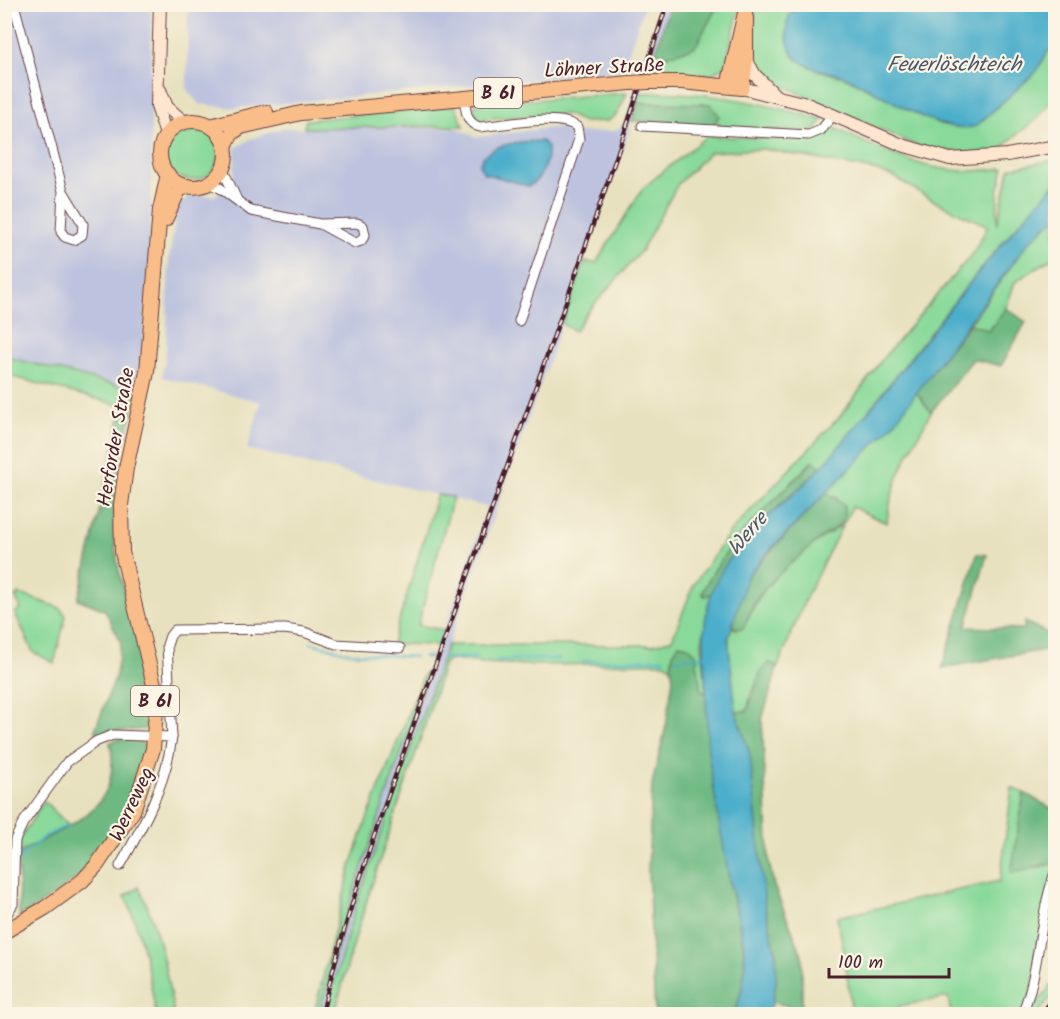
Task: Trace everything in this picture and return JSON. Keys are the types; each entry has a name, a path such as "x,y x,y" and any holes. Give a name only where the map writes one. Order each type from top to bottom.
{"main road":[{"path":"160,4 157,106 166,135 160,155 168,174 188,186 208,183 222,168 225,146 210,126 193,121 184,122 166,135"},
{"path":"735,87 746,59 746,11"},
{"path":"735,87 746,11"},
{"path":"746,59 755,75 775,95"},
{"name":"Löhner Straße","path":"225,146 232,133 241,127 300,113 464,96 648,82 735,87 775,95 834,114 902,145 950,159 1007,155 1056,146"},
{"path":"158,87 167,107 184,122"},
{"name":"Löhner Straße","path":"210,126 269,111 300,113"},
{"name":"Herforder Straße","path":"4,932 45,908 82,881 112,847 126,825 142,789 154,736 154,685 150,656 126,576 120,515 124,476 147,372 160,210 168,174"},
{"name":"Herforder Straße","path":"158,242 172,201 179,190 188,186"}],"street":[{"path":"14,4 63,191 62,232 65,237 74,240 82,235 84,226 63,191"},
{"path":"464,96 468,119 472,125 480,127 569,121 577,127 579,139 519,321"},
{"path":"642,126 809,135 821,130 834,114"},
{"path":"222,168 238,202"},
{"path":"208,183 251,211 320,224"},
{"name":"Werreweg","path":"120,866 141,832 168,765 172,737 167,645 175,630 285,629 304,632 336,644 400,648"},
{"path":"4,918 13,904 15,840 23,823 68,762 97,741 113,735 172,737"},
{"path":"1022,1014 1034,975 1045,902 1056,870"}],"shaded area":[{"path":"188,4 645,5 622,71 234,108 199,104 187,90"},
{"path":"4,5 151,5 151,251 139,390 5,356"},
{"path":"662,5 670,5 611,186 356,905 325,1014 319,1014 350,903 487,507 247,449 261,402 162,377 166,351 169,260 177,208 190,195 215,196 234,177 235,148 251,139 283,128 457,128 476,137 559,127 573,133 614,131 624,124"}],"green space":[{"path":"670,5 718,5 695,47 653,60"},
{"path":"718,5 740,5 725,67 711,74 651,73 653,60 695,46"},
{"path":"756,5 803,5 794,10 796,59 817,70 844,77 943,125 976,126 1036,72 1048,51 1055,51 1055,97 1037,119 1009,141 1001,151 958,152 915,145 766,78 752,58"},
{"path":"627,93 617,114 608,121 583,122 567,114 478,119 474,111 475,104"},
{"path":"641,93 687,94 733,99 823,120 815,130 801,132 713,126 719,116 710,104 637,103"},
{"path":"637,103 710,104 719,116 713,126 632,121"},
{"path":"455,106 464,126 304,128 306,120"},
{"path":"187,126 197,126 207,130 215,138 219,153 215,168 207,176 197,180 187,180 177,176 169,168 165,158 165,148 169,138 177,130"},
{"path":"834,128 896,156 936,168 980,171 1004,168 998,191 997,225 1010,168 1055,160 1055,184 965,288 822,467 812,461 738,538 725,555 702,593 705,596 712,593 702,642 706,692 701,692 696,654 673,654 671,667 665,663 531,665 451,659 444,663 359,926 335,1014 325,1014 356,905 447,645 653,645 672,639 694,584 731,531 842,414 884,357 973,253 988,226 938,203 894,177 874,170 764,149 710,152 678,184 641,251 586,314 575,331 562,324 585,262 596,263 643,188 707,136 814,140"},
{"path":"1055,218 1055,256 1015,282 1006,308 989,331 970,324 1027,244"},
{"path":"1006,308 1026,322 1001,366 973,359 931,412 916,392 970,324 989,331"},
{"path":"4,356 127,388 123,406 5,375"},
{"path":"127,388 139,390 123,447 116,486 115,544 118,566 144,662 149,708 145,729 112,732 98,737 95,730 116,675 121,642 105,610 78,599"},
{"path":"916,392 931,412 897,479 887,523 852,507 808,593 778,666 768,663 751,693 747,711 736,712 728,655 730,626 737,630 742,626 761,594 773,580 810,546 841,526 837,498 826,493 892,426"},
{"path":"813,461 822,467 744,541 720,575 712,593 705,596 702,593 713,573 738,538"},
{"path":"826,493 844,505 843,519 840,524 816,542 767,586 754,604 742,629 730,626 748,575"},
{"path":"437,495 453,497 418,625 444,630 439,645 392,644"},
{"path":"977,554 987,555 966,627 1024,629 1025,622 1055,637 1055,648 942,668"},
{"path":"20,594 60,608 66,616 54,663 33,652 15,613 21,608 15,597"},
{"path":"679,644 688,646 696,654 701,692 706,692 717,801 727,866 743,940 744,975 741,994 734,1014 655,1014 648,871 652,784 666,726 673,678 671,667 673,654"},
{"path":"768,663 778,666 762,719 769,862 774,886 802,955 802,1010 772,1002 776,952 765,907 736,712 747,711 761,671"},
{"path":"429,671 350,903 319,1014 314,1014 351,866 424,674"},
{"path":"119,739 137,740 144,745 146,752 114,834 104,849 79,876 19,917 18,854 72,824 100,801 108,786 112,766 110,742"},
{"path":"1012,788 1024,793 1012,873 1055,862 1055,884 1027,1012 1031,1012 1055,980 1055,992 1037,1014 951,1014 948,997 899,1006 900,1014 852,1014 837,917 1000,881"},
{"path":"1024,793 1051,808 1055,806 1055,862 1011,873"},
{"path":"44,801 69,826 18,854 20,839"},
{"path":"139,887 157,934 174,1014 156,1014 148,969 125,896"}],"water":[{"name":"Feuerlöschteich","path":"803,4 1055,5 1055,51 1048,51 1036,72 976,126 962,128 928,119 859,83 802,63 791,51 787,39 787,21 790,14"},
{"path":"542,141 547,147 545,164 537,179 528,186 484,173 479,165 489,152 497,148 515,143"},
{"path":"1055,184 1055,218 1027,244 892,426 748,575 728,639 736,712 750,754 765,907 776,952 776,983 770,1014 734,1014 741,995 745,960 741,927 728,873 712,780 707,735 704,638 707,612 714,586 734,552 763,521 824,464 995,252"}],"waterway":[{"path":"311,643 350,653 415,657"},
{"path":"675,659 705,656"},
{"path":"424,657 432,658"},
{"path":"443,658 478,658"},
{"path":"497,660 559,659"},
{"path":"583,661 665,659"},
{"path":"17,861 44,837 69,825"}],"railway":[{"path":"322,1014 349,915 381,816 562,314 667,4"},
{"path":"1041,1014 1056,996"}],"water label":[{"name":"Werre","path":"747,533"}]}
